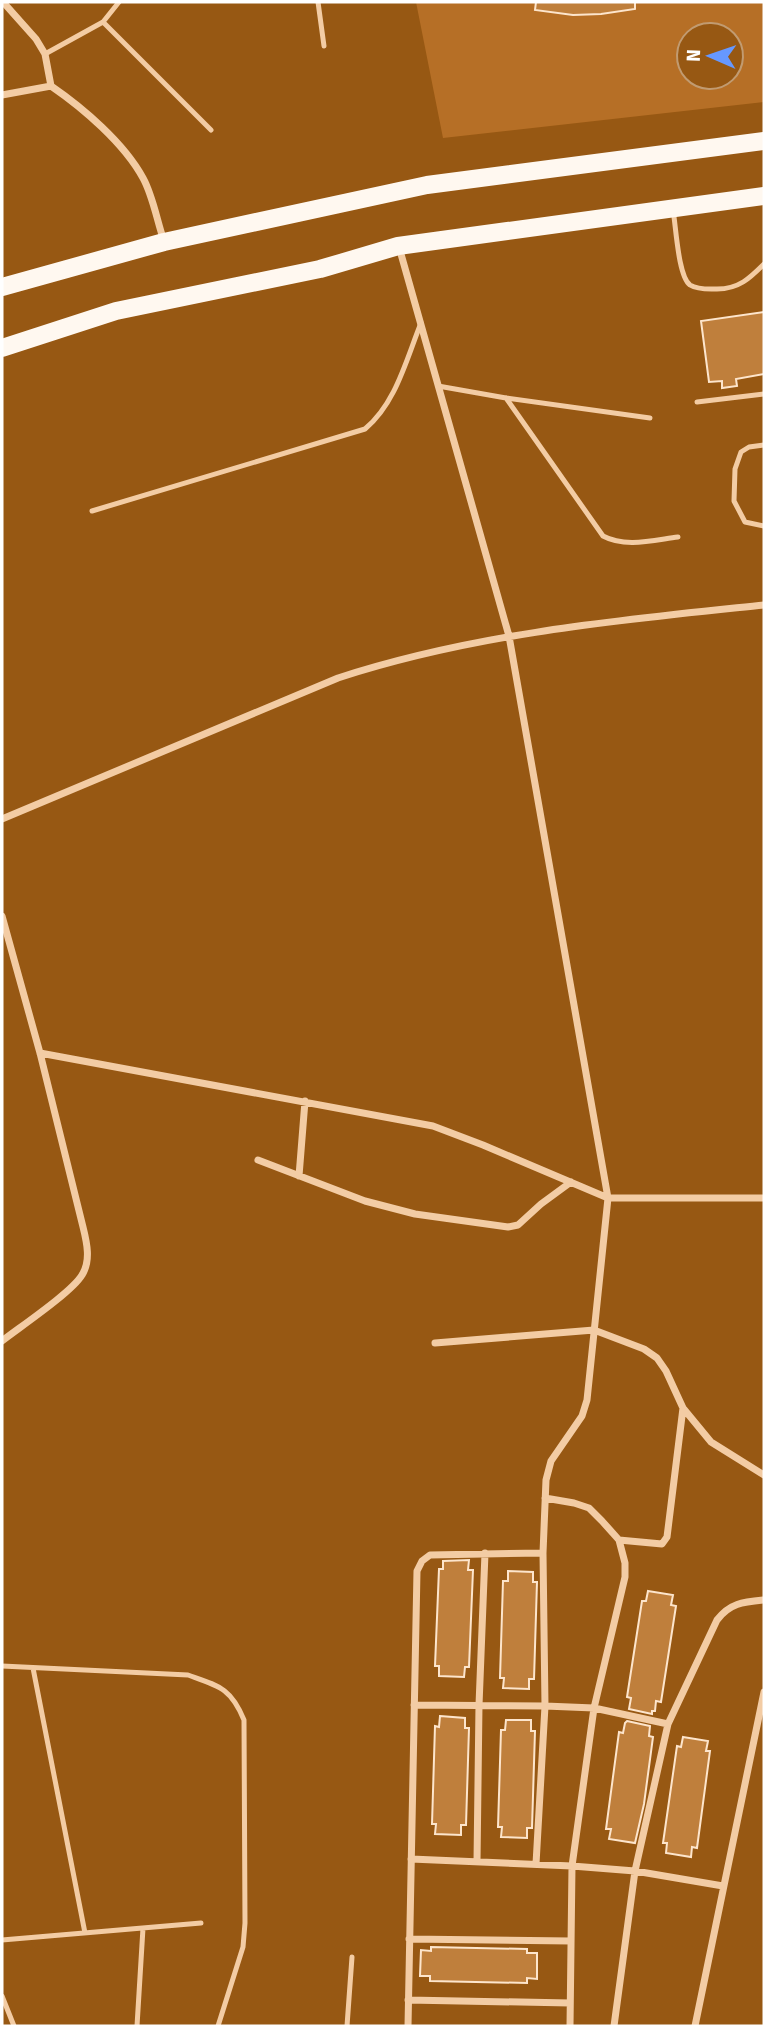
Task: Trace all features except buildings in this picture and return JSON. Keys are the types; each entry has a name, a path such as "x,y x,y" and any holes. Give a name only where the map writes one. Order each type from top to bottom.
{"main road":[{"path":"2,287 164,243 427,185 764,141"},
{"path":"2,348 116,311 320,268 398,246 764,196"}],"street":[{"path":"3,2 36,39 45,54 51,86 94,120 120,147 144,179 164,243"},
{"path":"2,95 51,86"},
{"path":"398,246 509,636 608,1198 587,1400 582,1416 551,1461 546,1480 543,1553 545,1706 536,1864"},
{"path":"2,819 338,678 366,669 509,636 599,622 764,605"},
{"path":"2,916 40,1053 83,1227 87,1261 82,1275 70,1288 2,1341"},
{"path":"40,1053 433,1126 608,1198 764,1198"},
{"path":"299,1175 305,1101"},
{"path":"258,1160 365,1201 415,1214 508,1227 518,1225 541,1203 571,1182"},
{"path":"435,1343 594,1330 645,1349 657,1358 683,1408 711,1442 764,1475"},
{"path":"619,1540 654,1545 662,1544 667,1537 683,1408"},
{"path":"545,1498 589,1508 619,1540 625,1563 625,1577 594,1708 572,1866 570,2026"},
{"path":"477,1862 478,1705 485,1553"},
{"path":"408,2026 417,1571 422,1561 430,1555 543,1553"},
{"path":"614,2026 635,1871 668,1724 717,1620 725,1609 736,1603 764,1600"},
{"path":"695,2026 764,1692"},
{"path":"414,1705 594,1708 668,1724"},
{"path":"411,1859 635,1871 723,1886"},
{"path":"409,1939 570,1941"},
{"path":"408,2000 570,2003"}],"lane":[{"path":"45,54 103,22 119,2"},
{"path":"318,2 324,46"},
{"path":"103,22 211,130"},
{"path":"673,207 683,273 688,284 699,289 737,286 746,282 764,264"},
{"path":"92,511 365,429 380,416 390,400 421,323"},
{"path":"439,386 650,418"},
{"path":"697,402 764,394"},
{"path":"506,398 603,536 624,543 678,537"},
{"path":"764,444 741,452 735,469 734,501 745,522 764,526"},
{"path":"2,1666 188,1675 216,1685 236,1699 244,1720 245,1923 243,1947 218,2026"},
{"path":"33,1668 85,1933"},
{"path":"2,1940 201,1923"},
{"path":"137,2026 143,1928"},
{"path":"347,2026 352,1957"},
{"path":"2,1996 14,2026"}],"shaded area":[{"path":"416,2 764,2 764,102 443,138"}]}
